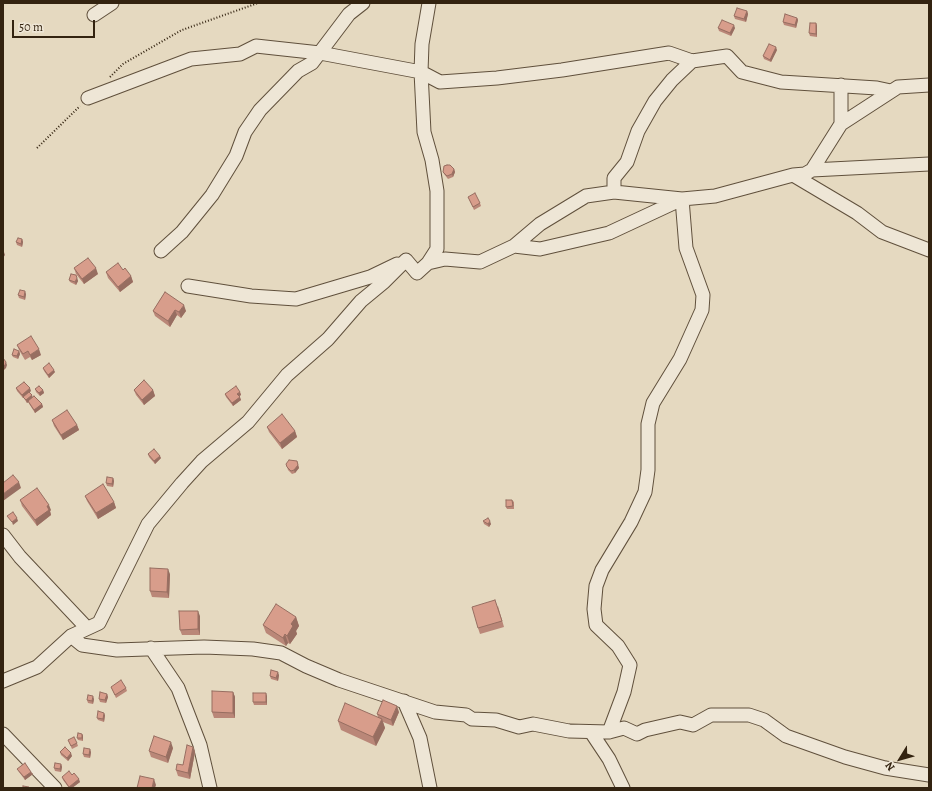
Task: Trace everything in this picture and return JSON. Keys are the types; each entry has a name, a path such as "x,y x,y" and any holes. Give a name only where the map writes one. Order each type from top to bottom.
{"street":[{"path":"94,15 112,3"},
{"path":"161,250 182,232 212,195 236,156 245,132 260,110 298,71 312,63 349,14 363,3"},
{"path":"406,260 416,273 428,263 437,250 437,191 432,160 424,132 421,72 422,44 428,3"},
{"path":"88,98 191,60 240,54 256,46 320,53 421,72 440,82 497,78 547,72 669,53 692,61 728,56 742,72 781,82 877,88 891,91"},
{"path":"614,192 614,178 627,162 638,131 654,101 672,80 692,61"},
{"path":"812,170 841,124 898,87 929,85"},
{"path":"841,86 841,124"},
{"path":"428,263 445,259 480,262 514,246 540,224 586,196 614,192 682,200 715,196 793,175 805,174 812,170 929,164"},
{"path":"793,175 858,213 882,232 929,250"},
{"path":"514,246 540,249 609,233 682,200"},
{"path":"609,732 624,692 630,665 618,646 596,625 594,609 596,586 602,570 631,522 645,492 648,470 648,424 653,403 680,359 702,310 703,295 686,248 682,200"},
{"path":"188,286 250,296 296,299 370,278 406,260"},
{"path":"3,681 37,667 71,636 99,623 148,524 182,483 207,457 248,422 287,375 328,339 361,301 384,282 406,260"},
{"path":"3,535 20,557 87,628"},
{"path":"71,636 82,645 117,650 204,647 253,649 282,653 306,666 339,680 435,712 466,715 472,719 496,720 518,727 533,724 569,731 591,732 609,732 624,728 637,734 645,730 680,722 693,726 711,715 749,715 764,720 786,736 845,757 885,768 929,775"},
{"path":"150,648 178,688 200,745 210,788"},
{"path":"404,701 420,738 430,788"},
{"path":"591,732 609,759 623,788"},
{"path":"3,734 55,788"}],"building":[{"path":"737,8 747,11 744,19 734,16"},
{"path":"785,14 797,18 795,25 783,22"},
{"path":"722,20 734,25 730,33 718,28"},
{"path":"810,23 816,23 816,34 809,33"},
{"path":"769,44 776,47 770,60 763,56"},
{"path":"450,165 454,169 452,174 447,176 443,172 444,166"},
{"path":"475,193 480,203 473,207 468,197"},
{"path":"18,238 22,239 21,244 16,242"},
{"path":"88,258 96,268 82,279 74,268"},
{"path":"118,263 123,270 125,268 131,276 118,287 106,272"},
{"path":"71,274 76,275 77,278 75,282 69,280"},
{"path":"20,290 25,291 24,297 18,295"},
{"path":"165,292 184,305 179,312 175,310 168,321 153,311"},
{"path":"31,336 39,349 30,355 28,351 23,354 17,345"},
{"path":"14,349 19,351 17,356 12,355"},
{"path":"3,358 6,362 3,367"},
{"path":"49,363 54,370 48,375 43,368"},
{"path":"144,380 153,390 142,400 134,390"},
{"path":"24,382 30,388 22,395 16,388"},
{"path":"39,386 43,390 39,393 35,389"},
{"path":"236,386 240,392 237,394 240,397 232,403 225,394"},
{"path":"29,392 32,395 26,400 23,397"},
{"path":"34,396 42,404 34,410 28,401"},
{"path":"67,410 77,425 61,435 52,420"},
{"path":"282,414 295,431 280,443 267,427"},
{"path":"154,449 160,456 154,461 148,454"},
{"path":"289,460 297,461 298,465 291,471 286,464"},
{"path":"13,475 19,482 3,494 3,483"},
{"path":"107,477 113,478 112,484 106,483"},
{"path":"103,484 114,502 96,513 85,496"},
{"path":"37,488 49,505 47,506 49,510 35,520 20,500"},
{"path":"506,500 512,500 513,506 506,507"},
{"path":"13,512 17,518 12,522 7,516"},
{"path":"488,518 490,521 488,524 483,521"},
{"path":"150,568 168,569 167,592 150,591"},
{"path":"495,600 502,621 478,628 472,607"},
{"path":"276,604 296,617 291,624 293,626 287,636 285,634 283,638 263,625"},
{"path":"179,611 198,611 198,629 180,630"},
{"path":"271,670 278,672 276,678 270,676"},
{"path":"121,680 126,688 115,695 111,687"},
{"path":"212,691 233,692 233,713 212,712"},
{"path":"100,692 107,694 105,700 99,699"},
{"path":"253,693 266,693 266,702 253,702"},
{"path":"88,695 93,696 92,701 87,700"},
{"path":"383,700 397,706 391,720 377,714"},
{"path":"345,703 382,719 373,737 338,721"},
{"path":"98,711 104,713 103,719 97,718"},
{"path":"78,733 82,734 82,738 77,738"},
{"path":"154,736 171,742 166,757 149,751"},
{"path":"74,737 77,743 71,746 68,740"},
{"path":"187,745 193,747 188,773 176,770 177,764 183,765"},
{"path":"65,747 71,753 67,758 60,752"},
{"path":"84,748 90,749 89,755 83,754"},
{"path":"25,763 31,772 24,777 17,769"},
{"path":"55,763 61,764 60,769 54,768"},
{"path":"69,771 72,775 74,773 79,779 69,787 62,777"},
{"path":"140,776 154,779 152,788 137,788"}]}
